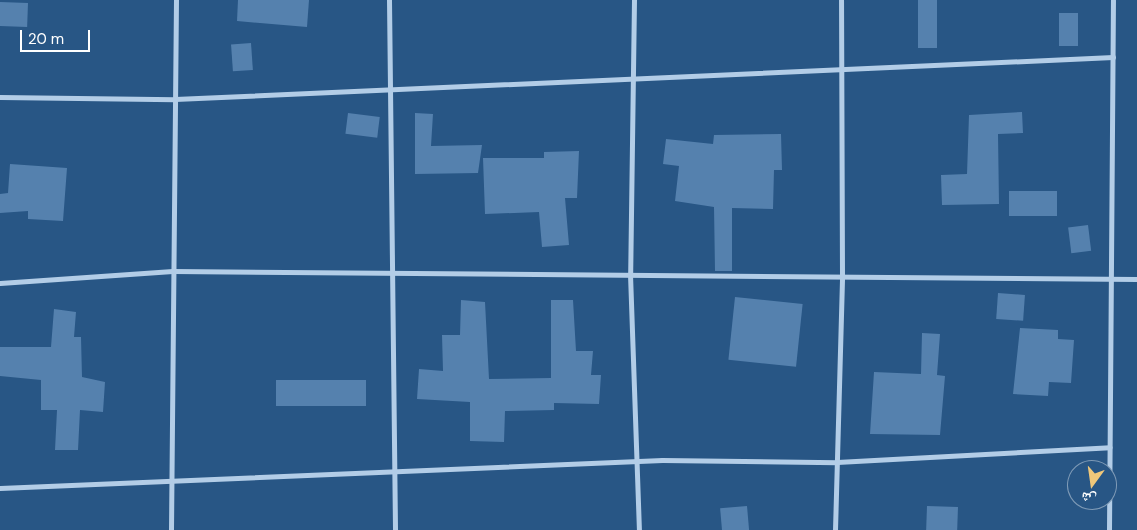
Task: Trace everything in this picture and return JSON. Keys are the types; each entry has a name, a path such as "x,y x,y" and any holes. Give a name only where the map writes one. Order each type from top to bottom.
{"street":[{"path":"171,530 176,0"},
{"path":"389,0 394,530"},
{"path":"634,0 630,274 639,530"},
{"path":"835,530 842,276 841,0"},
{"path":"1109,530 1113,0"},
{"path":"0,96 175,99 1113,57"},
{"path":"0,283 174,271 1137,278"},
{"path":"0,488 637,461 837,462 1110,447"}],"building":[{"path":"238,0 309,0 307,27 237,21"},
{"path":"918,0 937,0 937,48 918,48"},
{"path":"0,2 28,3 27,27 0,26"},
{"path":"1059,13 1078,13 1078,46 1059,46"},
{"path":"251,43 253,70 233,71 231,44"},
{"path":"1022,112 1023,133 998,134 999,204 942,205 941,175 967,174 969,115"},
{"path":"348,113 380,117 377,138 345,134"},
{"path":"415,113 433,114 431,146 482,145 478,173 415,174"},
{"path":"781,134 782,170 774,170 773,209 732,208 732,271 715,271 714,207 675,201 679,166 663,164 666,139 713,144 714,135"},
{"path":"579,151 577,198 565,198 569,245 542,247 539,212 485,214 483,158 544,158 544,152"},
{"path":"10,164 67,168 63,221 28,219 28,211 0,213 0,194 8,193"},
{"path":"1009,191 1057,191 1057,216 1009,216"},
{"path":"1088,225 1091,251 1071,253 1068,227"},
{"path":"998,293 1025,295 1023,321 996,319"},
{"path":"735,297 803,304 796,367 728,360"},
{"path":"461,300 485,302 489,379 551,378 551,300 573,300 576,351 593,351 591,375 601,375 599,404 554,403 554,410 505,411 504,442 470,441 470,402 417,399 419,369 443,371 442,335 460,335"},
{"path":"54,309 76,312 74,337 81,337 82,377 105,382 103,412 80,410 78,450 55,450 57,410 41,410 41,380 0,376 0,347 51,347"},
{"path":"1020,328 1058,330 1058,339 1074,340 1071,383 1049,382 1048,396 1013,394"},
{"path":"922,333 940,334 937,375 945,376 940,435 870,434 874,372 921,374"},
{"path":"276,380 366,380 366,406 276,406"},
{"path":"747,506 749,530 722,530 720,508"},
{"path":"927,506 958,507 957,530 926,530"}]}
